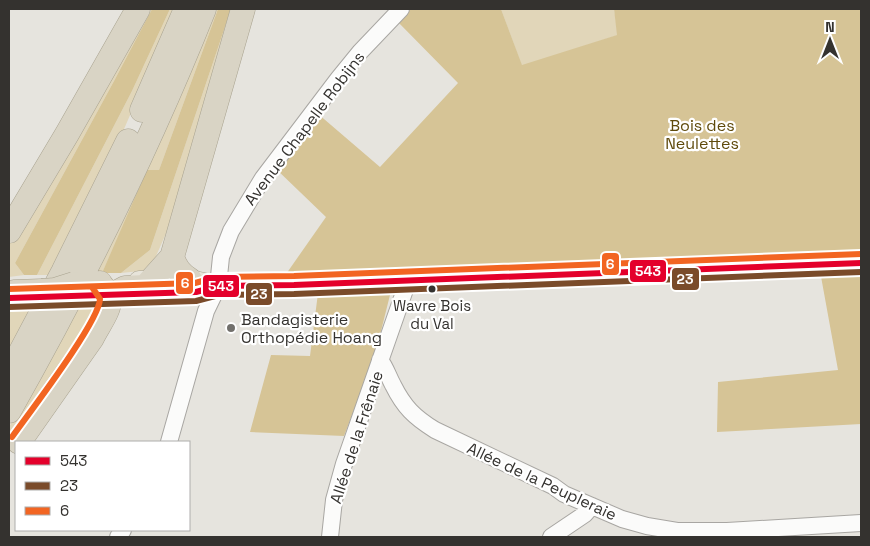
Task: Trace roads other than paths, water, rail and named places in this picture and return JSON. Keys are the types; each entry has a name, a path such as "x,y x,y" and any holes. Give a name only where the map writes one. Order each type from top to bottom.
{"highway":[{"path":"10,227 67,134 138,9"},
{"path":"9,374 126,146 186,9"},
{"path":"9,411 80,282 142,150 204,9"},
{"path":"9,298 14,292 145,287 172,257 243,9"},
{"path":"172,257 176,268 190,280"},
{"path":"20,441 92,338 103,328 99,290"}],"main road":[{"path":"152,280 190,280 218,286 294,286 861,263"},
{"path":"9,286 42,291"},
{"path":"99,290 196,292 218,286"}],"street":[{"name":"Avenue Chapelle Robijns","path":"218,286 219,265 227,241 238,217 263,178 360,52 401,9"},
{"name":"Allée de la Frênaie","path":"330,537 334,500 341,473 408,281"},
{"path":"169,441 206,311 218,286"},
{"name":"Allée de la Peupleraie","path":"380,360 398,395 417,419 435,430 553,486 564,494 622,519 647,526 685,531 727,531 861,523"},
{"path":"551,537 585,514 592,506"}],"place":[{"name":"Wavre Bois du Val","path":"432,289"},
{"name":"Bandagisterie Orthopédie Hoang","path":"231,328"}],"park label":[{"name":"Bois des Neulettes","path":"702,134"}]}
